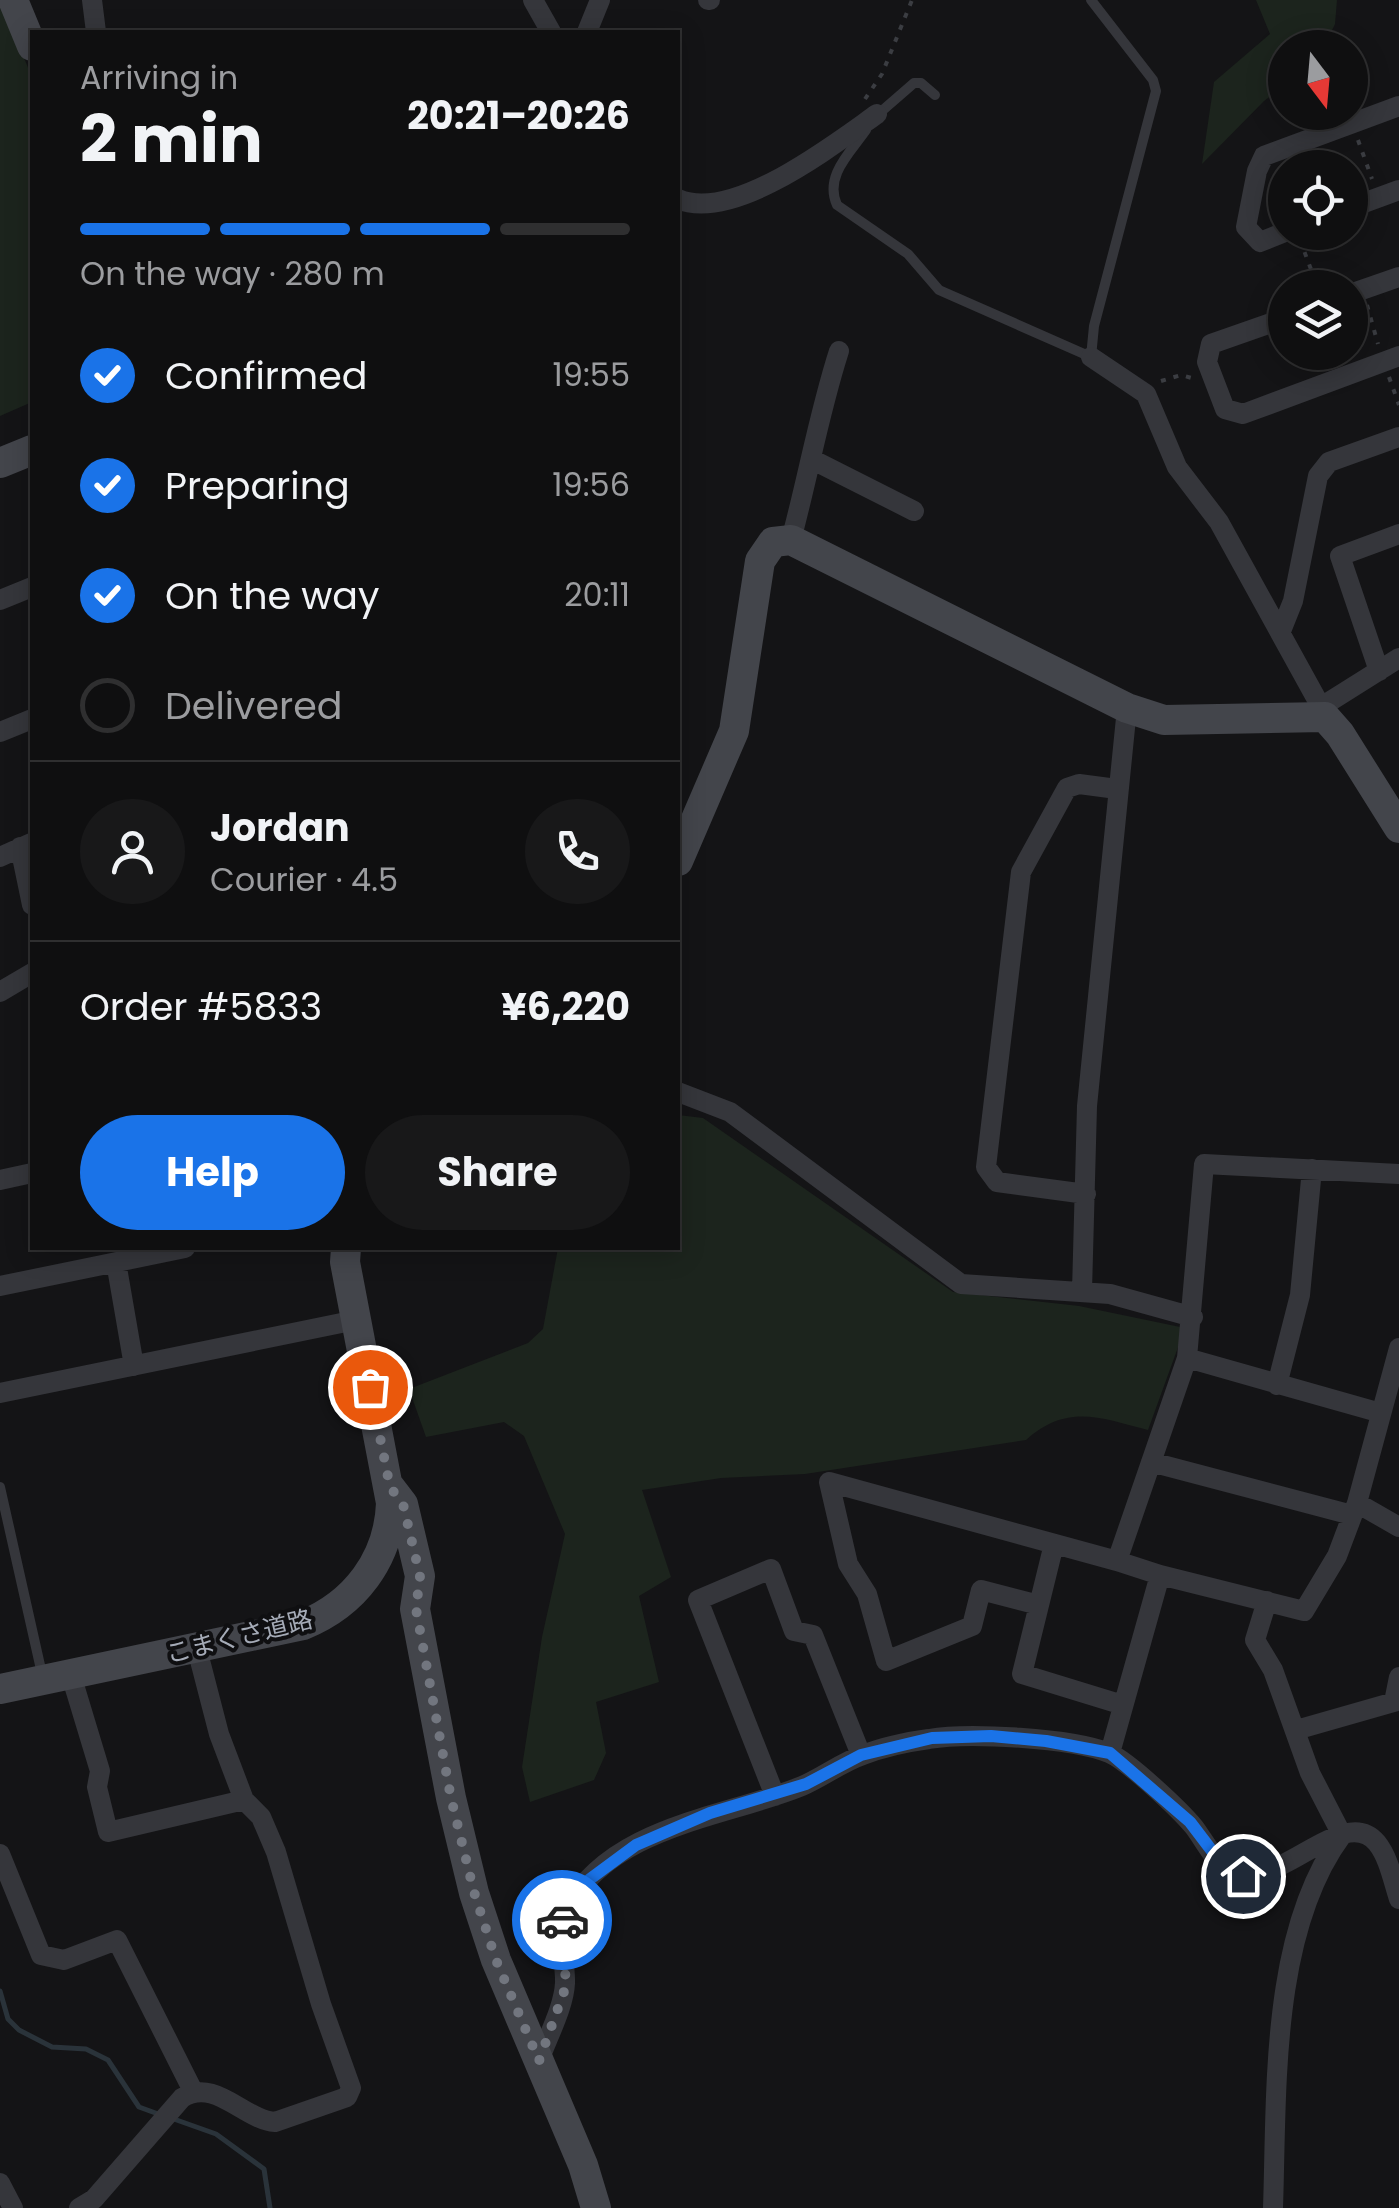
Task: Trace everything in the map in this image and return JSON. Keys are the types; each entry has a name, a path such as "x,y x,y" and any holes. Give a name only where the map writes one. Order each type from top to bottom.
{"street":[{"path":"13,0 30,41"},
{"path":"92,0 96,30"},
{"path":"534,0 550,30"},
{"path":"588,30 600,0"},
{"path":"1368,117 1399,106"},
{"path":"680,199 687,203 724,200 769,184 868,120"},
{"path":"1280,150 1333,130"},
{"path":"1268,154 1257,171 1246,227 1260,242 1268,239"},
{"path":"1368,288 1399,277"},
{"path":"1268,324 1211,344 1206,362 1225,409 1244,414 1362,370"},
{"path":"791,540 839,351"},
{"path":"1368,368 1399,356"},
{"path":"1091,357 1146,394 1177,467 1219,522 1281,632 1320,712 1340,734 1399,828"},
{"path":"1281,632 1293,601 1318,476 1329,462 1399,437"},
{"path":"0,463 30,451"},
{"path":"813,460 914,511"},
{"path":"1379,671 1340,556 1399,534"},
{"path":"680,856 734,731 760,561 773,542 791,540 1127,708 1164,720 1320,712 1399,658"},
{"path":"0,600 30,588"},
{"path":"1082,1291 1087,1106 1127,708"},
{"path":"0,732 30,721"},
{"path":"1086,1194 997,1182 986,1166 1021,872 1067,788 1079,784 1117,788"},
{"path":"0,857 26,844 30,885"},
{"path":"0,992 30,974"},
{"path":"680,1093 730,1112 960,1284 1110,1294 1193,1317"},
{"path":"1118,1561 1188,1358 1204,1164 1399,1174"},
{"path":"1277,1385 1300,1295 1312,1169"},
{"path":"0,1180 30,1173"},
{"path":"0,1286 175,1250"},
{"name":"こまくさ道路","path":"0,1689 303,1625 319,1618 370,1575 381,1556 390,1520 390,1487 345,1262 346,1250"},
{"path":"116,1262 134,1366"},
{"path":"0,1393 356,1320"},
{"path":"1039,1606 981,1590 972,1626 886,1661 867,1594 848,1564 829,1482 1304,1611 1338,1556 1399,1348"},
{"path":"1188,1358 1380,1413"},
{"path":"1151,1462 1354,1509 1399,1527"},
{"path":"390,1487 403,1504 420,1576 416,1609 451,1798 474,1892 496,1960 582,2165 596,2208"},
{"path":"1054,1544 1022,1674 1123,1705"},
{"path":"775,1796 698,1600 771,1569 794,1632 813,1636 861,1755"},
{"path":"370,1575 416,1609"},
{"path":"1110,1753 1160,1575"},
{"path":"1267,1601 1255,1640 1272,1670 1310,1772 1342,1834"},
{"path":"79,2208 94,2198 182,2098 193,2091 243,2107 265,2122 275,2122 347,2097 351,2088 321,2004 276,1852 261,1817 244,1800 219,1734 198,1649"},
{"path":"1296,1730 1394,1702 1399,1677"},
{"path":"57,1678 100,1771 97,1787 108,1832 244,1800"},
{"path":"539,2061 566,1986 561,1922 590,1879 636,1845 710,1813 775,1796 861,1755 932,1738 991,1736 1110,1753 1190,1822 1228,1872 1243,1876 1271,1873 1322,1841 1342,1834 1359,1834 1376,1840 1386,1857 1399,1899"},
{"path":"1273,2208 1277,2073 1290,1968 1315,1882 1342,1834"},
{"path":"0,1854 42,1955 64,1960 117,1940 193,2091"},
{"path":"0,2183 13,2208"}],"lane":[{"path":"935,94 921,83 914,83 868,120 832,178 832,194 838,205 908,254 939,290 1091,357 1094,326 1156,91 1153,80 1091,0"},
{"path":"0,1487 57,1678"}],"path":[{"path":"868,120 854,116 882,74 912,0"},
{"path":"1356,130 1389,193"},
{"path":"1161,381 1181,375 1205,382"}],"shaded area":[{"path":"1256,0 1337,0 1332,30 1268,30"},
{"path":"0,1 30,72 30,403 0,416"},
{"path":"1268,36 1268,98 1202,164 1214,82"},
{"path":"680,1115 703,1118 953,1292 1079,1306 1185,1328 1148,1430 1099,1418 1070,1417 1041,1428 1026,1440 805,1474 721,1478 642,1490 671,1577 639,1596 659,1682 596,1702 606,1753 594,1780 530,1802 522,1767 542,1637 565,1534 524,1436 504,1422 426,1437 409,1389 528,1343 543,1329 558,1250 680,1250"}],"waterway":[{"path":"0,1991 8,2019 19,2030 52,2047 86,2049 108,2060 139,2107 161,2115"},
{"path":"171,2118 216,2134 264,2169 270,2208"}],"way so far":[{"path":"370,1387 390,1487 403,1504 420,1576 416,1609 462,1847 496,1960 539,2061 566,1986 562,1920"}],"route":[{"path":"562,1920 590,1879 636,1845 710,1813 806,1784 861,1755 932,1738 991,1736 1110,1753 1190,1822 1228,1872 1243,1876"}]}
